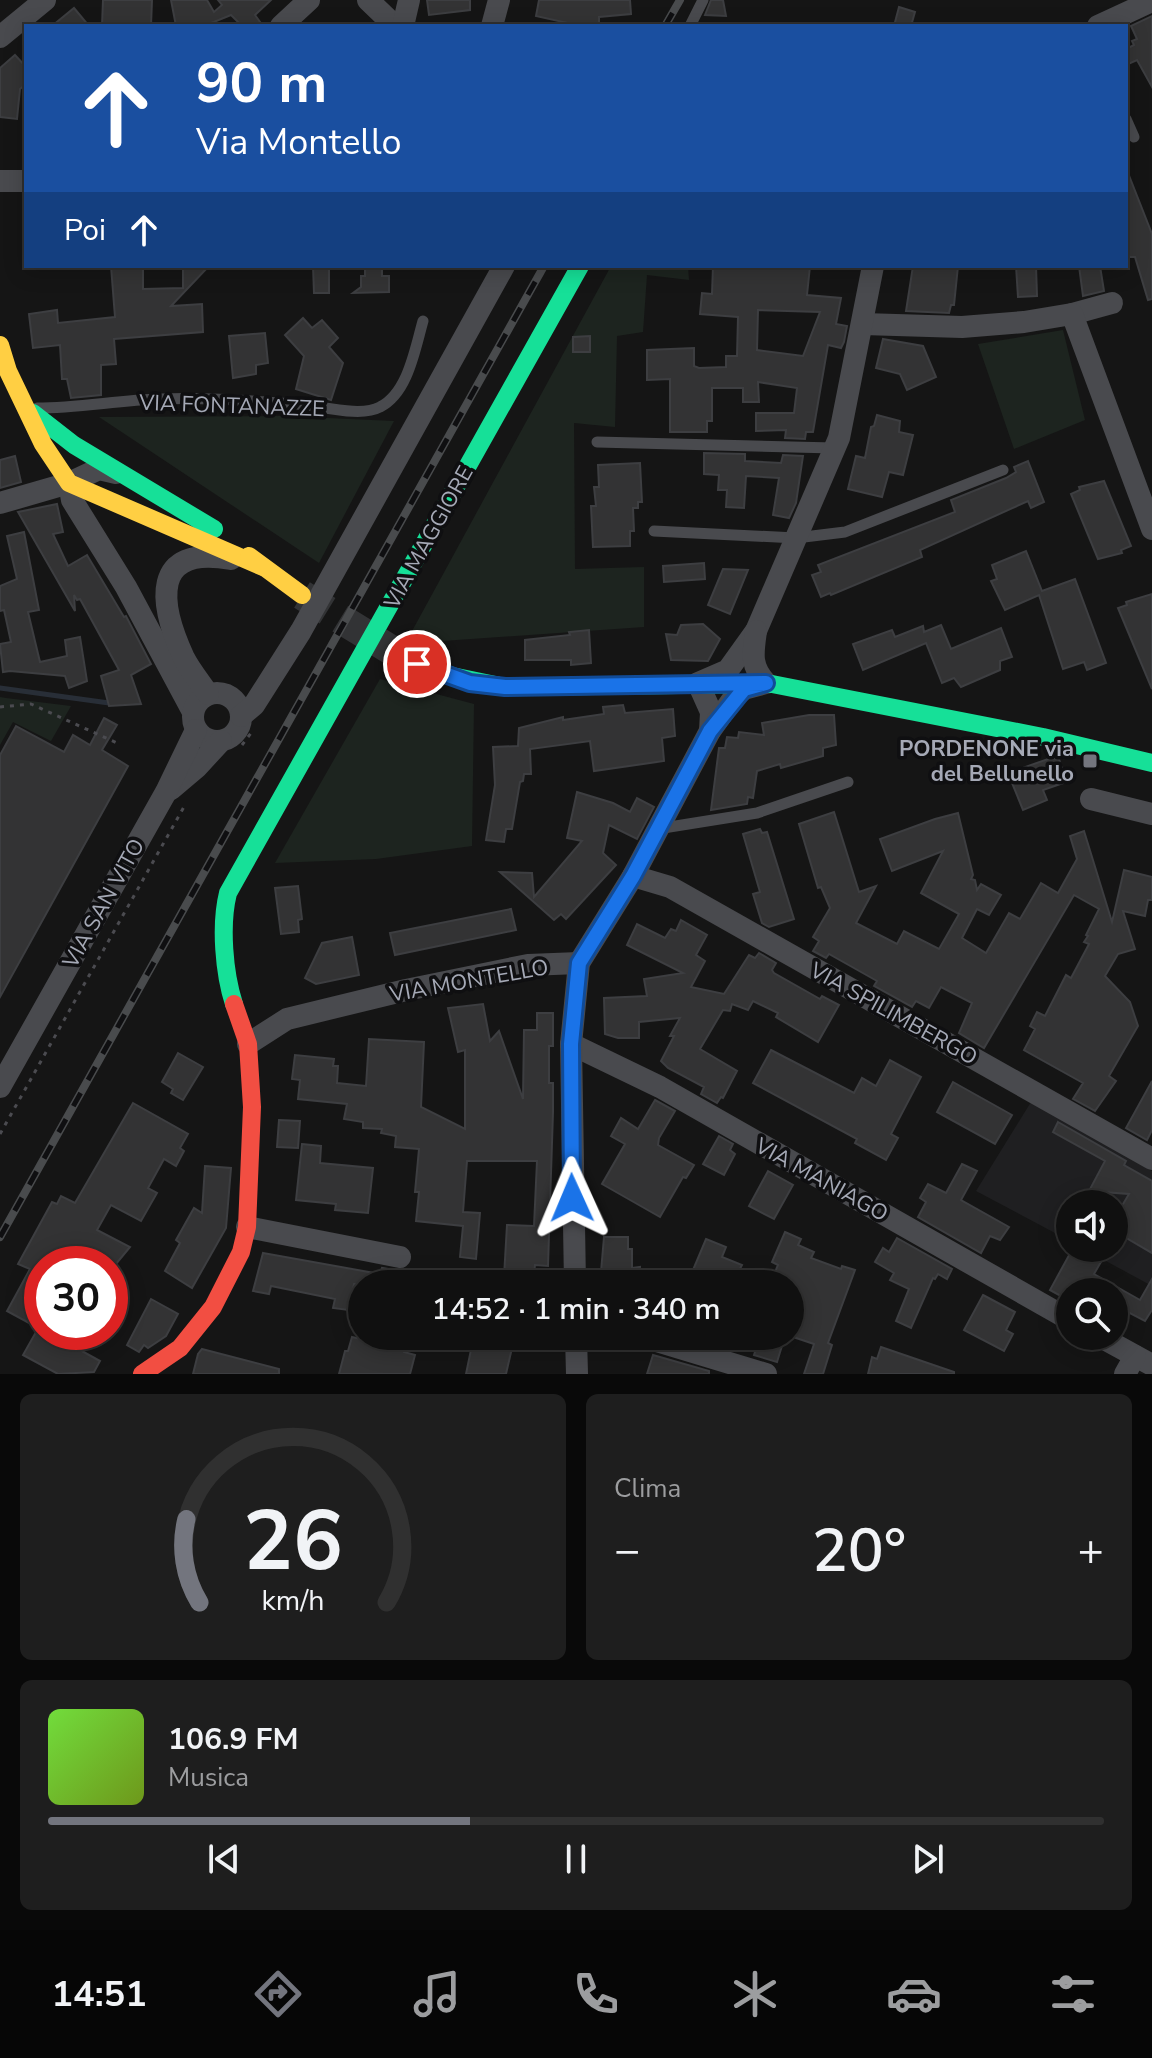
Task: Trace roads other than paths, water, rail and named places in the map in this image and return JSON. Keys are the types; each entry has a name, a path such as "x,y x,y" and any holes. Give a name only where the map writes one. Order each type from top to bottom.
{"street":[{"path":"13,34 45,0"},
{"path":"283,24 309,0"},
{"path":"368,0 393,24"},
{"path":"403,24 409,0"},
{"path":"493,24 499,0"},
{"path":"1102,24 1152,1"},
{"path":"0,181 24,181"},
{"path":"247,723 254,705 301,631 503,268"},
{"name":"VIA MAGGIORE","path":"248,1044 232,997 224,937 223,914 228,893 579,268"},
{"path":"698,683 728,670 756,631 839,438 873,268"},
{"path":"863,324 962,327 1024,322 1112,303"},
{"path":"1072,314 1152,529"},
{"path":"0,345 4,371 53,463 69,483 255,564"},
{"path":"26,408 74,445 203,520 255,564 302,595"},
{"path":"0,503 69,483 99,469 127,475"},
{"path":"69,483 72,500 126,587 207,739 230,744 241,723 247,723"},
{"path":"208,694 185,659 165,601 166,584 180,562 197,556 255,564"},
{"path":"756,631 752,661 756,672 766,683"},
{"path":"401,656 470,683 505,687 766,683 1028,734 1152,763"},
{"path":"698,683 711,712 710,731"},
{"name":"VIA MONTELLO","path":"248,1044 287,1019 528,965 579,963 633,876 710,731 744,689 766,683"},
{"path":"195,721 201,698 215,692 236,701 247,723"},
{"name":"VIA SAN VITO","path":"176,798 195,721"},
{"name":"VIA SAN VITO","path":"0,1087 40,1015 176,798 197,767 230,744"},
{"path":"1091,799 1152,814"},
{"name":"VIA SPILIMBERGO","path":"633,876 670,887 1152,1159"},
{"path":"575,1270 571,1044 579,963"},
{"path":"142,1374 180,1348 213,1307 241,1252 247,1227 252,1107 248,1044"},
{"name":"VIA MANIAGO","path":"571,1044 660,1087 1056,1312"},
{"path":"247,1227 400,1257"},
{"path":"576,1350 577,1374"},
{"path":"686,1350 766,1374"},
{"path":"1117,1350 1137,1365"}],"lane":[{"path":"691,24 703,0"},
{"path":"1128,124 1134,137"},
{"name":"VIA FONTANAZZE","path":"26,408 70,408 160,399 296,404 369,412 384,406 399,389 411,365 423,321"},
{"path":"597,442 834,448"},
{"path":"654,531 796,538 845,532 1003,470"},
{"path":"656,829 757,813 848,782"}],"waterway":[{"path":"0,688 109,703"}],"tunnel":[{"path":"302,595 401,656"}],"railway":[{"path":"666,24 680,0"},
{"path":"0,1237 543,268"}],"place":[{"name":"PORDENONE via del Bellunello","path":"1090,761"}]}
